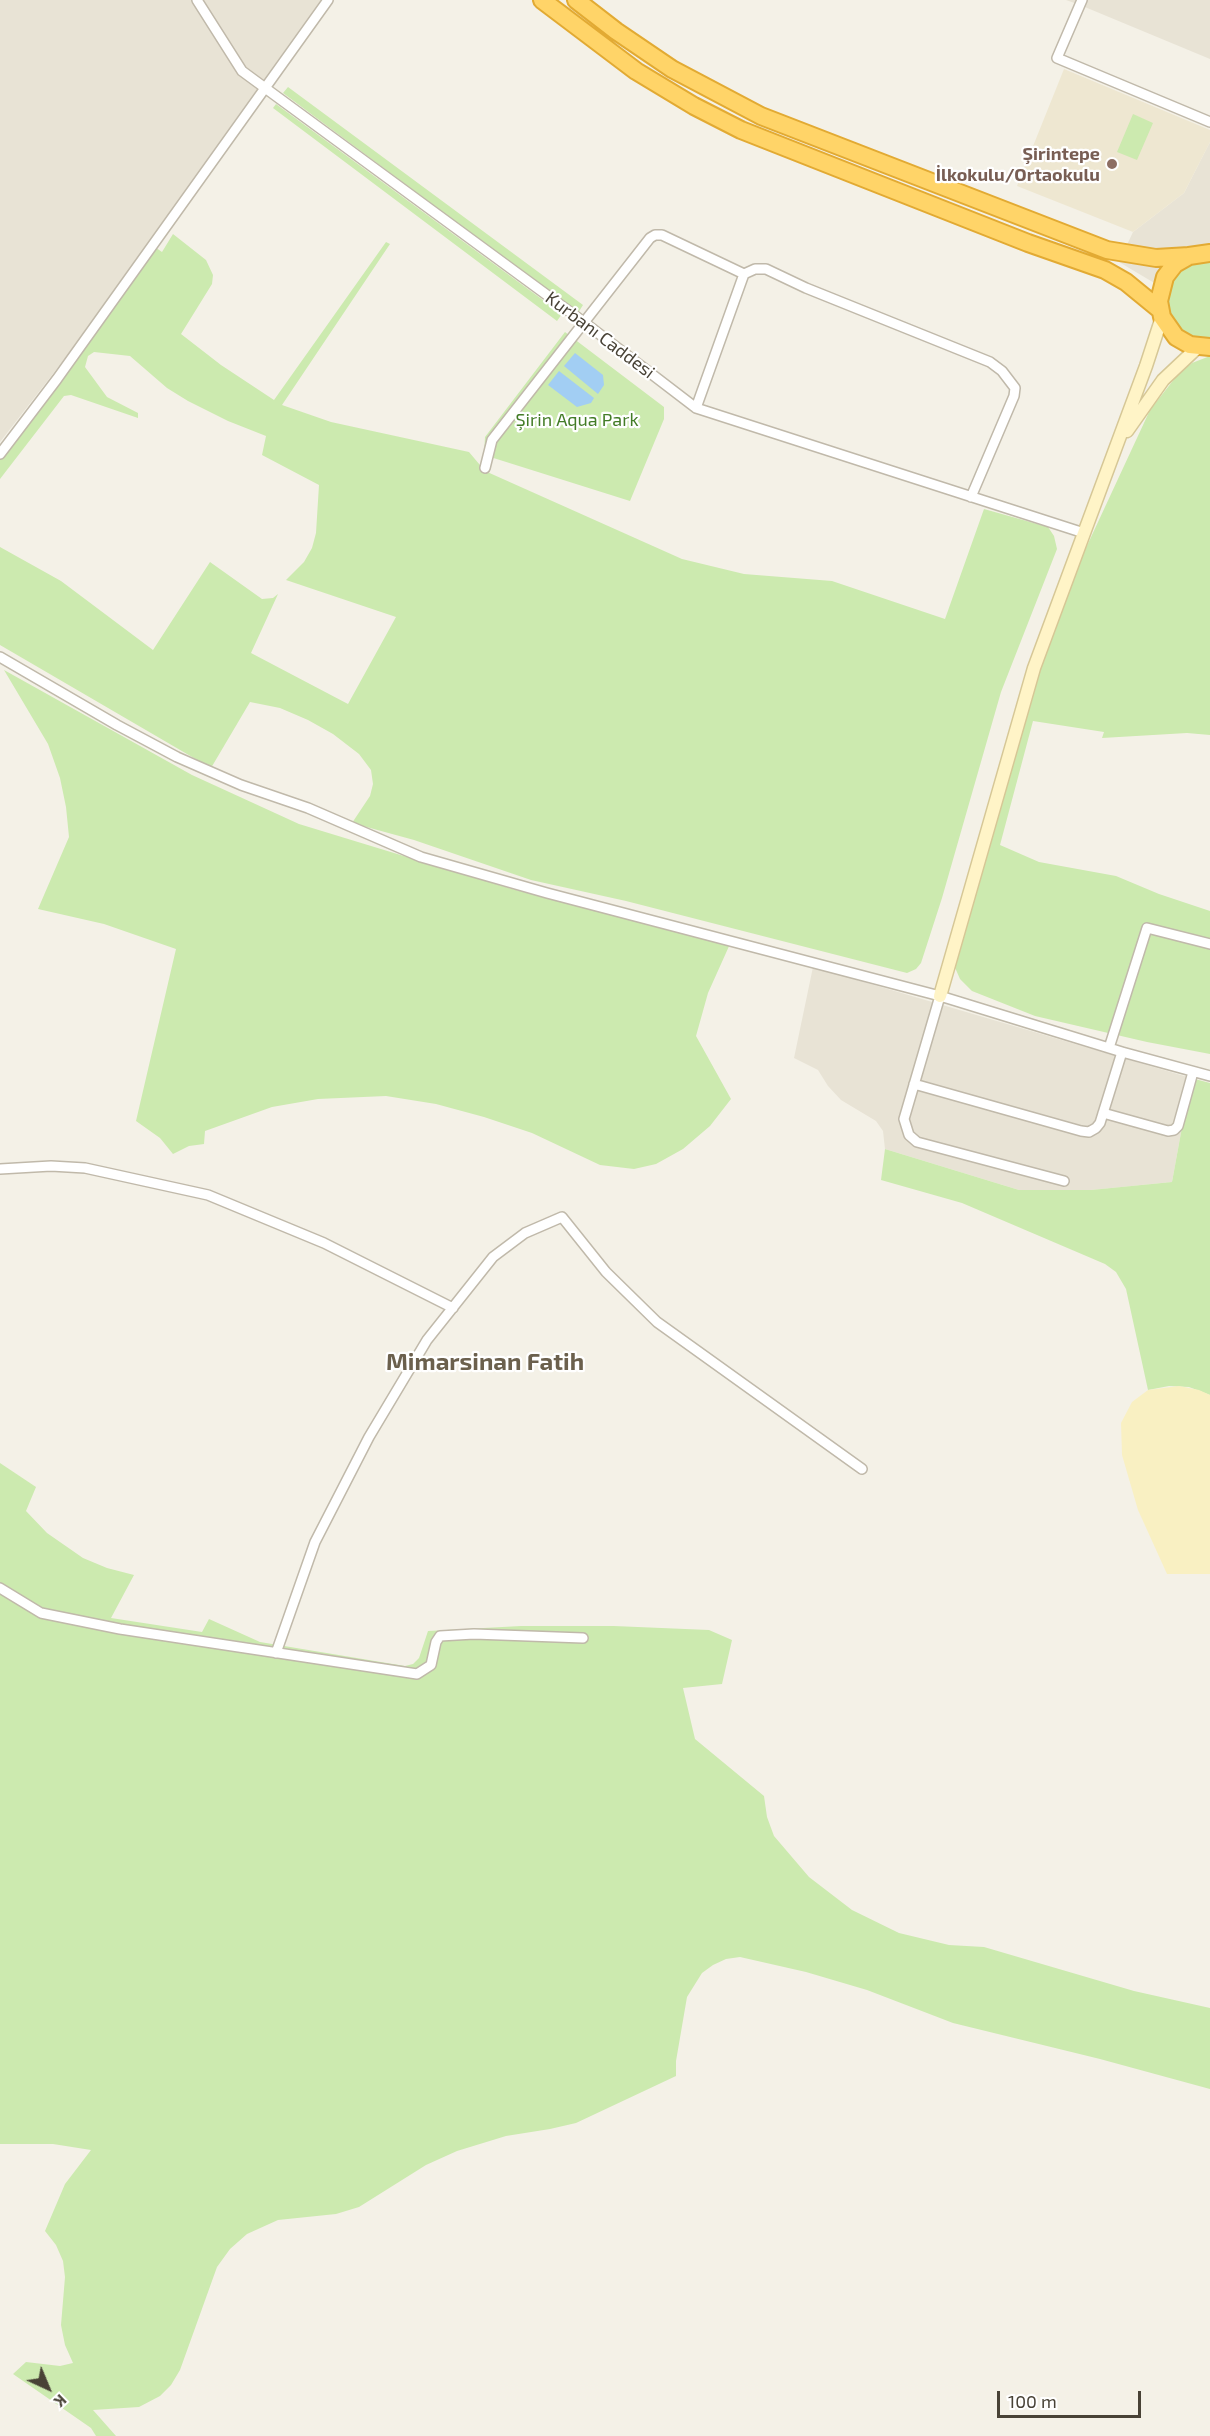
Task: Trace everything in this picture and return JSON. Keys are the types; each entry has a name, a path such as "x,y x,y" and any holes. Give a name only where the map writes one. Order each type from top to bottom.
{"highway":[{"path":"542,0 636,71 717,118 765,141 1105,270 1126,282 1160,313 1176,337 1204,347"},
{"path":"576,0 616,31 672,69 761,116 1107,250 1156,258 1202,252"},
{"path":"1160,313 1159,292 1165,277 1175,264 1202,252"}],"street":[{"name":"Kurbanı Caddesi","path":"197,0 242,71 585,323 696,408 1084,533"},
{"path":"0,454 57,379 328,0"},
{"path":"1082,0 1057,58 1210,122"},
{"path":"485,468 492,440 650,238 655,235 662,236 744,274"},
{"path":"696,408 744,274 755,269 766,269 806,288 990,362 1002,371 1015,388 1014,396 971,497"},
{"path":"1064,1181 917,1142 909,1135 904,1125 1034,668 1116,447 1160,313"},
{"path":"1116,447 1163,380 1179,362 1204,347"},
{"path":"0,657 177,757 241,785 308,808 420,857 547,893 940,996 1122,1052 1210,1076"},
{"path":"1109,1048 1147,928 1210,945"},
{"path":"914,1084 1085,1132 1096,1128 1103,1113 1122,1052"},
{"path":"1103,1113 1168,1131 1174,1130 1178,1126 1193,1072"},
{"path":"0,1169 51,1166 85,1168 208,1195 324,1243 453,1308"},
{"path":"276,1653 315,1542 369,1437 427,1340 493,1257 525,1233 562,1217 606,1272 657,1322 862,1469"},
{"path":"0,1588 41,1613 120,1629 417,1674 431,1665 436,1642 440,1636 474,1634 583,1638"}],"shaded area":[{"path":"0,0 330,0 254,94 243,114 90,326 0,442"},
{"path":"1066,0 1210,0 1210,59 1080,5"},
{"name":"Şirintepe İlkokulu/Ortaokulu","path":"1064,69 1210,130 1210,142 1184,193 1133,232 1017,186"},
{"path":"1210,142 1210,316 1119,262 1133,232 1184,193"},
{"path":"813,967 1191,1078 1172,1182 1091,1190 1019,1190 885,1149 883,1131 876,1121 841,1100 818,1070 794,1058"}],"green space":[{"path":"288,87 583,305 578,313 283,93"},
{"path":"276,104 562,314 557,321 273,108"},
{"path":"1133,114 1153,123 1137,160 1117,152"},
{"path":"173,234 206,260 213,275 212,284 181,334 221,365 274,400 386,242 390,244 282,405 331,422 469,452 485,471 682,559 744,574 832,581 945,619 984,509 1048,527 1054,536 1057,549 1001,692 942,898 921,963 916,969 907,973 626,901 531,880 414,840 352,823 370,796 373,784 371,770 359,754 333,734 308,720 280,708 250,702 211,768 0,645 0,547 61,581 153,650 210,562 262,599 273,598 278,594 251,653 348,704 396,617 286,580 304,562 312,548 316,533 319,485 262,455 266,436 228,421 188,401 167,388 130,356 94,352 88,356 85,367 107,397 138,413 138,418 71,395 64,396 0,479 0,457 152,245 162,252"},
{"path":"1210,259 1210,341 1186,336 1170,321 1165,294 1179,269 1198,260"},
{"name":"Şirin Aqua Park","path":"565,332 664,407 664,419 630,501 484,455 485,437"},
{"path":"1210,356 1210,735 1187,733 1102,738 1104,732 1033,721 1000,845 1039,862 1116,876 1159,894 1210,911 1210,1054 1035,1016 972,991 960,979 953,963 1035,677 1079,563 1150,410 1179,373 1192,363"},
{"path":"4,670 192,775 299,824 512,889 730,944 708,993 696,1036 731,1099 710,1126 683,1149 656,1164 634,1169 600,1165 532,1133 484,1117 436,1104 386,1096 318,1099 272,1107 205,1131 204,1144 189,1146 173,1154 160,1138 136,1121 176,949 104,924 38,909 69,837 66,807 60,778 48,744"},
{"path":"1191,1078 1210,1083 1210,1395 1189,1387 1169,1386 1148,1390 1126,1289 1116,1272 1105,1264 962,1203 881,1180 885,1149 1019,1190 1091,1190 1172,1182"},
{"path":"0,1463 36,1487 26,1511 47,1533 83,1558 107,1568 134,1575 111,1618 202,1632 209,1619 260,1642 405,1666 413,1664 419,1658 428,1631 521,1626 614,1626 709,1630 732,1640 722,1684 683,1688 695,1739 764,1796 767,1817 774,1836 809,1877 852,1910 899,1933 949,1945 984,1947 1134,1991 1210,2008 1210,2089 953,2023 867,1990 806,1972 740,1957 726,1959 702,1973 687,1997 676,2061 676,2076 576,2123 506,2136 457,2151 426,2165 359,2207 336,2214 278,2220 247,2234 230,2249 217,2267 180,2370 171,2385 160,2396 139,2407 93,2410 116,2436 96,2436 91,2428 13,2374 26,2362 60,2366 73,2363 65,2345 61,2325 65,2277 63,2261 56,2245 45,2231 65,2184 91,2150 53,2144 0,2144"}],"sand":[{"path":"1179,1386 1210,1395 1210,1574 1167,1574 1138,1510 1122,1455 1121,1423 1132,1402 1148,1390"}],"water":[{"path":"575,353 603,375 604,385 598,394 564,366"},
{"path":"559,371 594,398 591,403 577,407 548,385"}],"place":[{"name":"Şirintepe İlkokulu/Ortaokulu","path":"1112,164"}],"district":[{"name":"Mimarsinan Fatih","path":"485,1362"}]}
